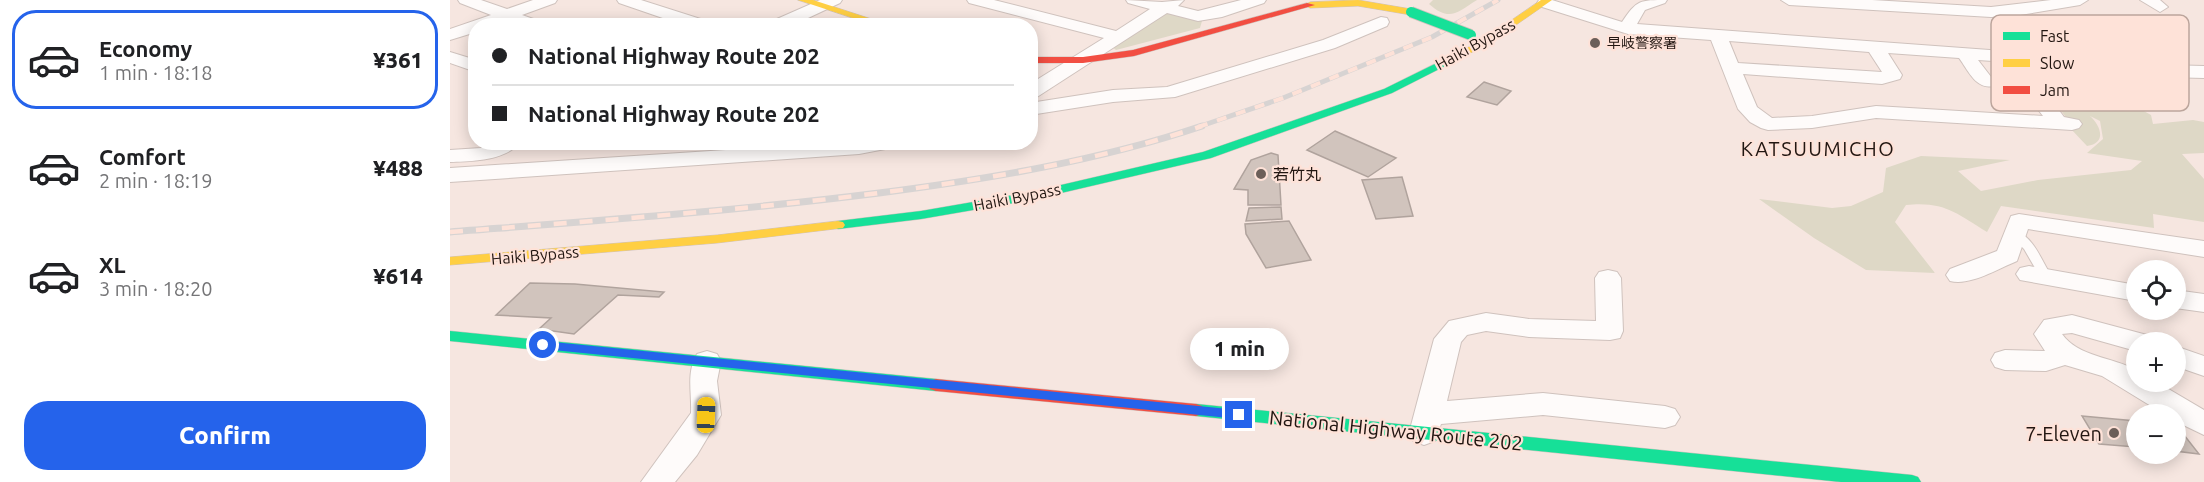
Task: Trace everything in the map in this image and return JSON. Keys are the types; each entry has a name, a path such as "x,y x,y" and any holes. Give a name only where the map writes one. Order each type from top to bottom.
{"main road":[{"path":"803,0 828,3 868,18"},
{"name":"Haiki Bypass","path":"450,261 717,239 921,215 1031,196 1207,155 1388,91 1487,41 1546,1"},
{"path":"1038,60 1081,62 1116,58 1166,46 1295,7 1328,3 1363,4 1411,12 1487,41"},
{"name":"National Highway Route 202","path":"450,336 707,362 1426,424 1912,482"}],"street":[{"path":"466,0 514,18"},
{"path":"498,18 549,0"},
{"path":"625,0 680,18"},
{"path":"975,0 1120,37"},
{"path":"1134,0 1170,4 1198,15 1216,14 1258,0"},
{"path":"1628,29 1628,25 1640,7 1659,0"},
{"path":"1789,0 1926,4 1991,12 2014,11 2080,0"},
{"path":"1997,0 2014,11"},
{"path":"1546,1 1628,29 1991,56"},
{"path":"794,18 828,3"},
{"path":"1038,88 1170,4"},
{"path":"1038,108 1113,96 1168,93 1329,44 1381,22"},
{"path":"450,35 468,29"},
{"path":"1718,37 1748,109 1768,124 1812,122 1876,112 2065,124 2052,111"},
{"path":"1732,68 1882,78 1893,75 1876,48"},
{"path":"1964,54 1986,82"},
{"path":"450,57 468,64"},
{"path":"2189,72 2204,72"},
{"path":"450,138 468,146"},
{"path":"476,150 485,154"},
{"path":"450,156 485,154 493,150"},
{"path":"675,160 676,150"},
{"path":"450,175 796,150"},
{"path":"1959,275 2008,256 2019,221 2204,249"},
{"path":"2038,276 2126,290"},
{"path":"1608,278 1610,331 1529,328 1486,322 1458,328 1448,339 1426,424 1543,404 1665,417"},
{"path":"2186,301 2204,303"},
{"path":"2126,339 2072,324 2053,326 2048,334 2059,350 2112,369 2204,424"},
{"path":"2005,360 2046,361 2068,354"},
{"path":"2186,360 2204,366"},
{"path":"657,482 686,446 706,415 703,381 707,362"}],"lane":[{"path":"2016,235 2026,241 2037,265 2038,276"}],"shaded area":[{"path":"1433,0 1477,0 1458,12 1448,14 1436,10 1429,4"},
{"path":"1171,13 1202,21 1200,28 1116,50 1111,46 1160,15"},
{"path":"2061,111 2143,111 2151,115 2153,124 2193,120 2204,122 2204,153 2182,154 2204,179 2204,222 2153,214 2154,228 2001,206 1987,232 1958,214 1940,207 1906,205 1895,222 1935,273 1866,270 1814,238 1759,199 1832,208 1851,206 1883,192 1886,168 1921,156 2010,160 1958,171 1981,191 2038,180 2131,170 2142,161 2087,153 2103,139 2100,121 2090,116 2097,124 2100,138 2087,146 2070,128 2080,128 2074,121 2068,120"}],"building":[{"path":"1484,82 1511,91 1497,105 1467,97"},
{"path":"1335,131 1396,158 1368,177 1307,150"},
{"name":"若竹丸","path":"1271,153 1278,155 1281,205 1248,205 1248,190 1234,189 1251,160"},
{"path":"1402,177 1413,216 1376,219 1362,180"},
{"path":"1281,207 1282,219 1246,221 1249,208"},
{"path":"1289,221 1311,260 1266,268 1246,234 1245,224"},
{"path":"530,283 575,284 664,292 659,297 618,295 574,334 539,329 551,318 496,315"},
{"name":"7-Eleven","path":"2082,416 2126,420 2126,446 2099,444"},
{"path":"2186,437 2199,454 2186,452"}],"railway":[{"path":"1198,127 1283,98 1432,37 1498,0"},
{"path":"450,232 718,210 920,188 1083,159 1202,126"}],"traffic: fast":[{"path":"1411,12 1471,35"},
{"path":"838,225 921,215 1031,196 1207,155 1388,91 1449,60"},
{"path":"450,336 936,385"},
{"path":"1196,410 1912,482"}],"traffic: slow":[{"path":"803,0 863,18"},
{"path":"1449,60 1487,41 1547,0"},
{"path":"1310,5 1358,3 1411,12"},
{"path":"450,261 717,239 838,225"}],"traffic: jam":[{"path":"1038,60 1083,60 1134,53 1310,5"},
{"path":"936,385 1196,410"}],"place":[{"name":"早岐警察署","path":"1595,43"},
{"name":"若竹丸","path":"1261,174"},
{"name":"7-Eleven","path":"2114,433"}],"district":[{"name":"KATSUUMICHO","path":"1818,148"}],"route":[{"path":"543,345 1239,415"}]}
